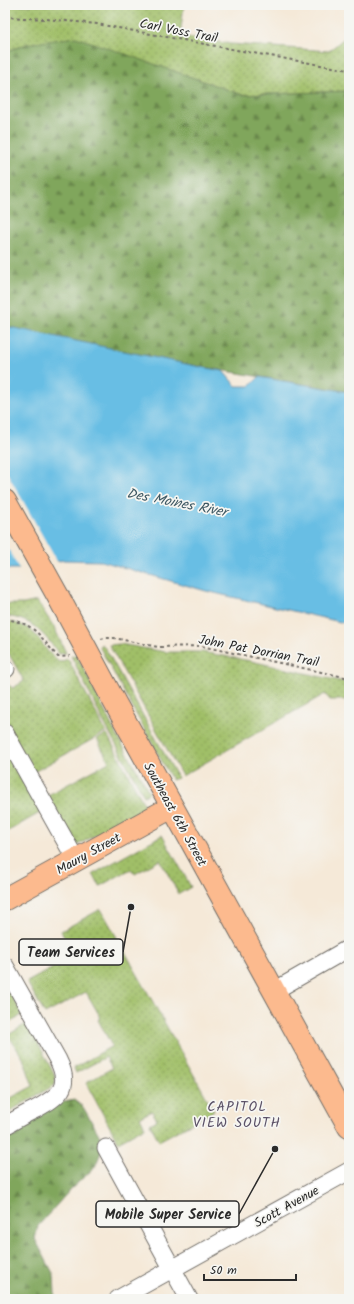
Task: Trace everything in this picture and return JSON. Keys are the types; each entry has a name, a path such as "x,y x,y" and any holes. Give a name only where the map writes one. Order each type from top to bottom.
{"main road":[{"name":"Southeast 6th Street","path":"5,501 60,598 115,703 349,1127"},
{"name":"Maury Street","path":"5,899 172,807"}],"street":[{"path":"5,733 76,860"},
{"path":"274,991 349,948"},
{"path":"5,966 58,1060 64,1077 63,1086 54,1098 5,1126"},
{"path":"106,1148 189,1299"},
{"name":"Scott Avenue","path":"118,1299 349,1171"}],"path":[{"name":"Carl Voss Trail","path":"5,17 97,24 349,70"},
{"path":"5,619 18,621 35,629 58,657 70,656"},
{"name":"John Pat Dorrian Trail","path":"96,642 105,638 114,638 158,647 201,646 349,678"}],"green space":[{"path":"5,5 184,5 180,36 232,44 329,51 349,34 349,91 243,95 165,68 27,44 5,52"},
{"path":"76,37 243,95 349,91 349,392 191,365 7,327 5,324 5,52 27,44"},
{"path":"37,601 54,627 66,653 59,654 48,640 30,624 23,620 5,616 5,604 24,604"},
{"path":"5,621 17,623 32,631 51,655 59,662 68,659 106,732 32,773 5,725 5,683 13,688 24,681 5,647"},
{"path":"102,644 178,778 172,780 99,646"},
{"path":"120,644 166,652 202,652 251,661 349,683 349,700 330,700 325,694 182,776 109,645"},
{"path":"77,655 113,728 148,790 149,793 144,796 102,719 71,656"},
{"path":"107,734 146,808 74,847 46,796 109,762 97,739"},
{"path":"5,745 43,811 5,833"},
{"path":"162,835 191,887 179,894 160,860 135,874 131,869 100,886 93,874"},
{"path":"101,909 214,1111 159,1141 150,1124 157,1120 152,1111 140,1117 145,1127 118,1142 86,1083 112,1068 106,1057 76,1073 74,1068 112,1046 98,1020 101,1018 86,992 45,1014 27,982 75,956 61,931"},
{"path":"5,984 22,1013 18,1018 5,1025"},
{"path":"28,1023 55,1076 55,1085 5,1114 5,1101 33,1086 23,1058 8,1035"},
{"path":"74,1100 83,1107 101,1138 101,1152 95,1167 71,1189 38,1226 35,1239 54,1275 55,1294 53,1299 5,1299 5,1134 59,1103"}],"water":[{"name":"Des Moines River","path":"5,326 223,371 236,386 250,386 259,377 349,392 349,624 206,591 101,561 64,560 19,569 5,569"}],"pier":[{"path":"5,469 58,563 20,571 5,543"}],"place":[{"name":"Team Services","path":"131,907"},
{"name":"Mobile Super Service","path":"275,1149"}],"district":[{"name":"CAPITOL VIEW SOUTH","path":"237,1114"}]}
